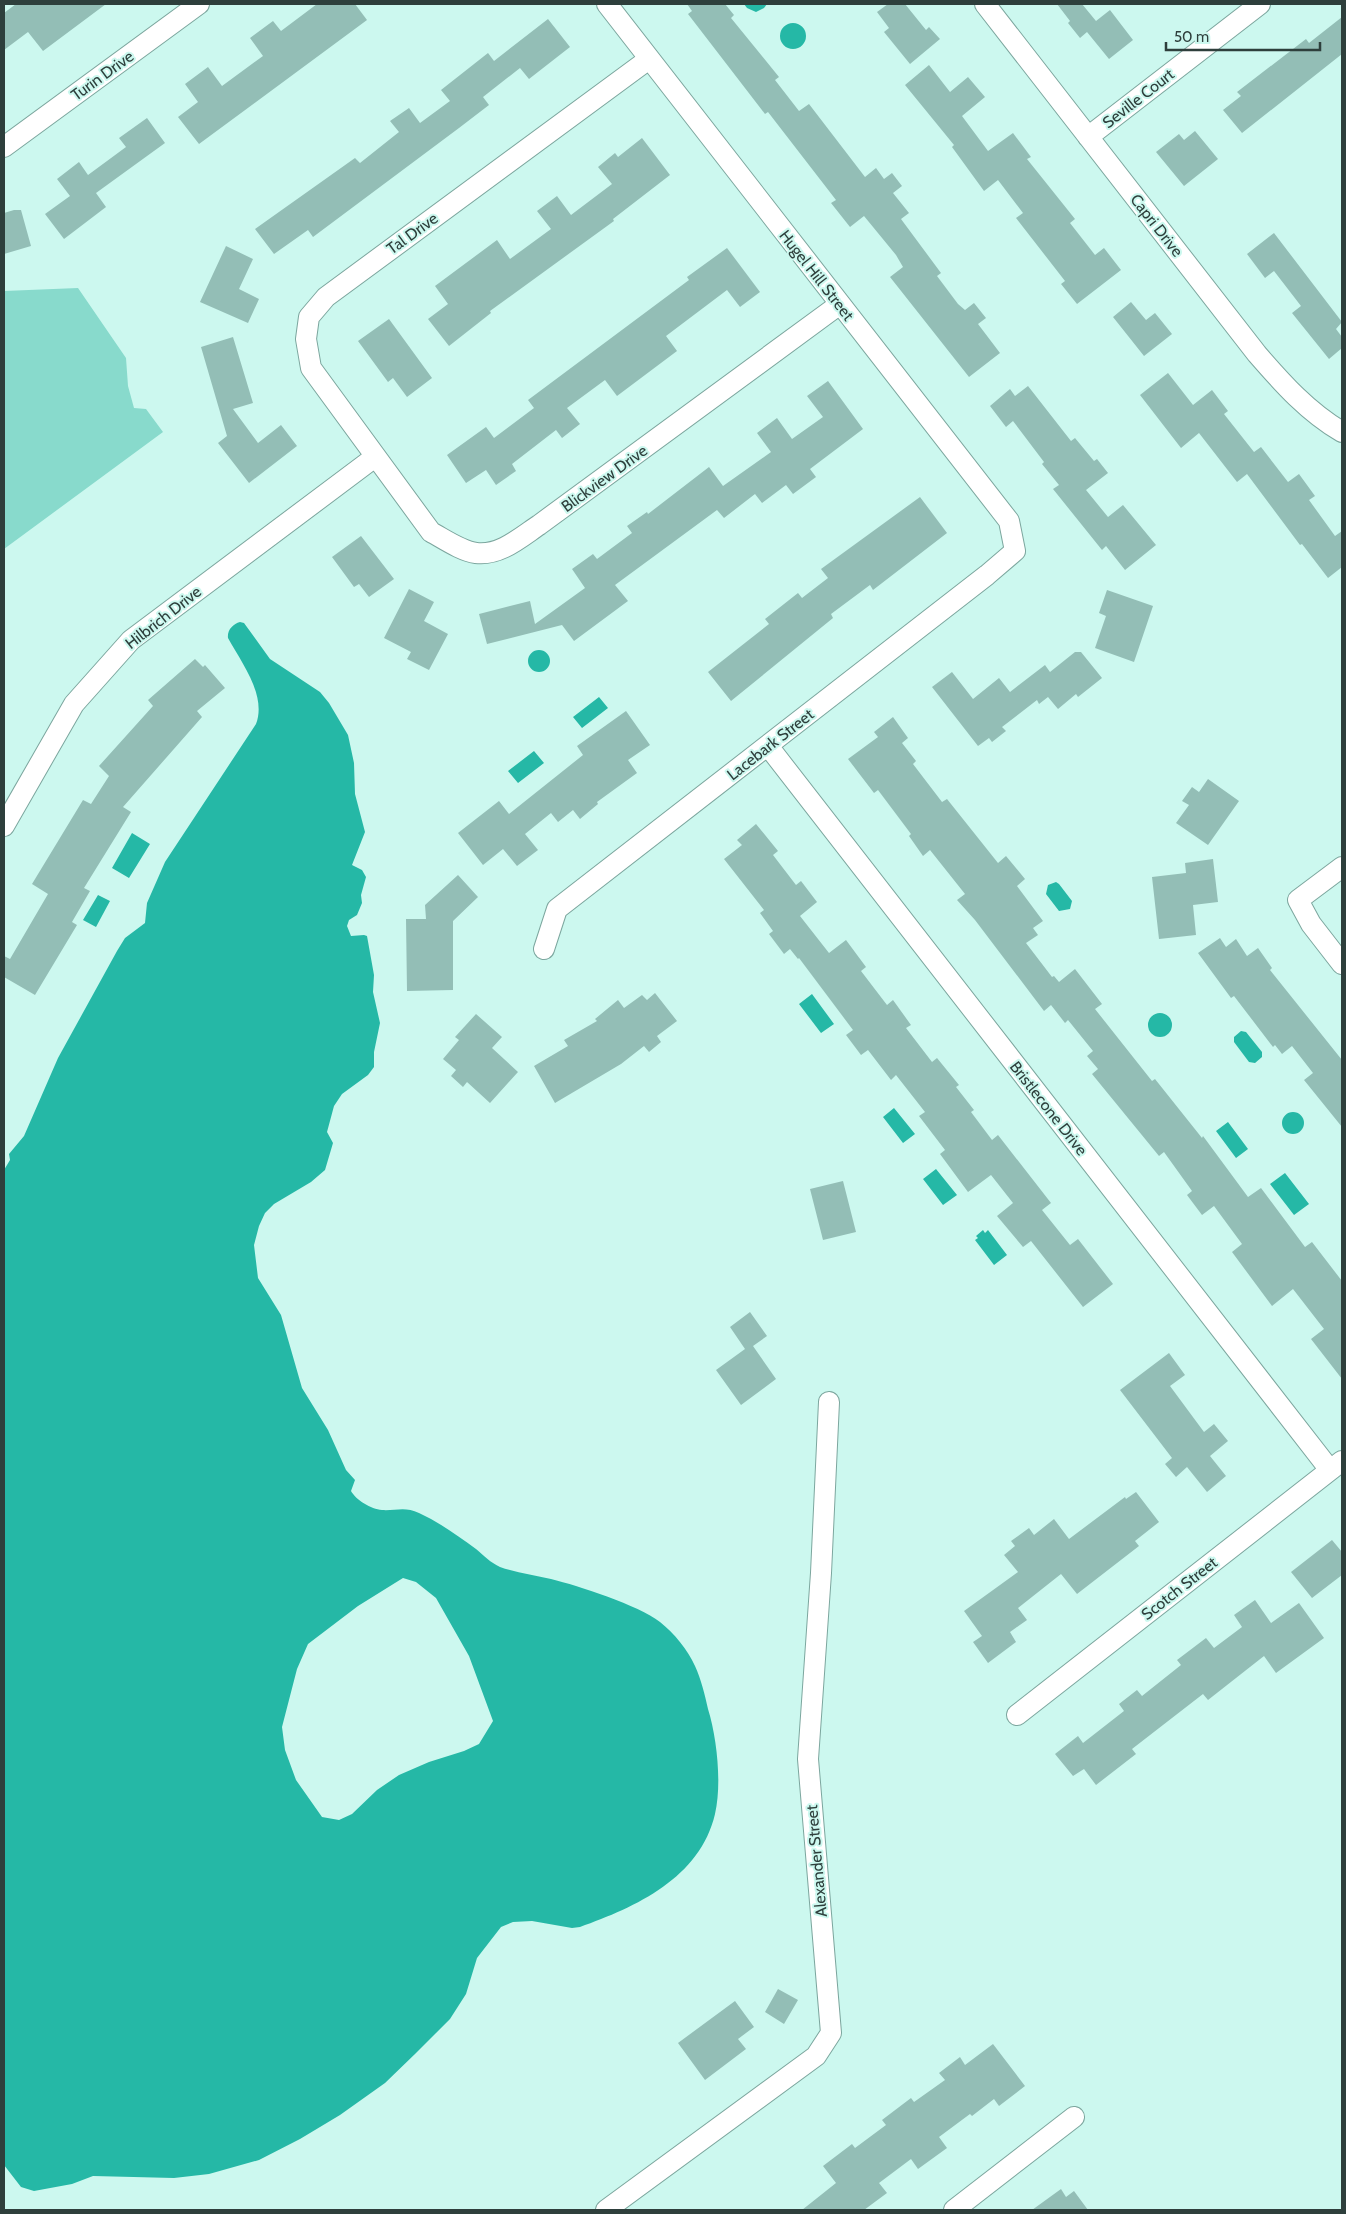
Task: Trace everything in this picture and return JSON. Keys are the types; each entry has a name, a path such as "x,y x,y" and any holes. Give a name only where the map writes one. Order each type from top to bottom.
{"street":[{"name":"Turin Drive","path":"4,147 199,4"},
{"name":"Hugel Hill Street","path":"606,4 1009,521 1015,551"},
{"name":"Capri Drive","path":"985,4 1257,354 1295,397 1326,422 1342,432"},
{"name":"Seville Court","path":"1088,137 1260,4"},
{"name":"Tal Drive","path":"375,457 312,368 306,339 309,317 326,297 649,59"},
{"name":"Blickview Drive","path":"375,457 431,532 455,545 477,553 504,548 539,525 840,304"},
{"name":"Hilbrich Drive","path":"4,826 74,704 131,640 375,457"},
{"name":"Lacebark Street","path":"544,949 557,909 987,576 1015,551"},
{"name":"Bristlecone Drive","path":"768,746 1336,1466"},
{"path":"1342,866 1298,900 1311,924 1342,964"},
{"name":"Alexander Street","path":"606,2210 816,2056 831,2033 808,1760 821,1574 830,1402"},
{"name":"Scotch Street","path":"1016,1715 1336,1466"},
{"path":"954,2210 1074,2117"}],"shaded area":[{"path":"744,4 767,4 756,12 747,8"},
{"path":"793,23 802,27 806,36 802,45 793,49 784,45 780,36 784,27"},
{"path":"78,288 126,358 128,386 134,408 146,409 163,432 4,549 4,291"},
{"path":"237,623 244,623 270,659 320,692 329,703 348,735 354,763 355,794 365,832 352,865 362,870 366,877 361,895 362,903 357,915 349,920 347,926 351,936 367,936 374,975 373,992 380,1023 374,1052 374,1067 368,1075 342,1094 334,1106 327,1132 333,1143 325,1170 311,1182 274,1204 265,1213 254,1245 258,1278 281,1315 302,1388 328,1430 346,1470 355,1480 351,1491 364,1504 378,1509 405,1509 419,1513 448,1530 500,1567 563,1582 608,1597 638,1609 660,1622 670,1631 685,1648 692,1660 704,1693 718,1761 717,1802 707,1836 695,1856 680,1873 663,1887 643,1899 623,1910 580,1927 572,1928 532,1921 513,1922 501,1927 477,1958 466,1994 450,2019 385,2083 340,2115 300,2139 259,2160 209,2174 174,2178 93,2176 72,2184 34,2191 21,2187 4,2165 4,1170 10,1160 9,1154 24,1136 58,1058 117,951 125,938 145,923 147,903 165,862 256,724 258,702 255,690 251,679 228,638 230,630","holes":["403,1578 416,1582 436,1598 469,1656 493,1721 479,1744 399,1775 377,1790 352,1814 339,1820 322,1817 296,1780 285,1750 282,1727 297,1669 308,1644 358,1606"]},
{"path":"539,650 547,653 550,661 547,669 539,672 531,669 528,661 531,653"},
{"path":"599,697 608,708 582,728 573,717"},
{"path":"534,751 544,763 518,783 508,771"},
{"path":"132,833 150,844 129,878 112,868"},
{"path":"1056,882 1072,901 1070,909 1059,911 1046,894 1048,885"},
{"path":"98,895 110,901 96,927 83,920"},
{"path":"812,994 834,1024 821,1033 799,1004"},
{"path":"1160,1013 1169,1016 1172,1025 1169,1034 1160,1037 1151,1034 1148,1025 1151,1016"},
{"path":"1241,1031 1246,1032 1262,1052 1262,1057 1255,1063 1249,1062 1234,1042 1234,1037"},
{"path":"894,1108 915,1134 903,1143 883,1117"},
{"path":"1293,1112 1301,1115 1304,1123 1301,1131 1293,1134 1285,1131 1282,1123 1285,1115"},
{"path":"1228,1122 1248,1149 1236,1158 1216,1131"},
{"path":"936,1169 957,1195 943,1205 923,1179"},
{"path":"1285,1173 1309,1204 1294,1215 1270,1184"},
{"path":"983,1230 985,1233 988,1230 1007,1255 994,1265 975,1240 978,1238 976,1236"}],"building":[{"path":"16,4 106,4 43,51 28,32 4,50 4,13"},
{"path":"317,4 355,4 367,20 199,144 178,117 198,102 185,84 208,67 222,86 263,56 250,38 273,21 281,31"},
{"path":"687,4 725,4 734,15 731,18 779,77 775,80 799,111 809,104 865,177 876,168 884,179 892,173 902,186 893,193 909,213 901,219 941,273 937,276 958,304 965,310 974,303 986,318 978,324 1000,353 969,377 890,277 903,267 896,255 864,216 850,227 831,203 836,200 768,112 765,114 688,14 692,11"},
{"path":"888,4 905,4 926,30 929,27 940,39 910,64 884,32 889,28 877,12"},
{"path":"1057,4 1082,4 1096,21 1110,10 1133,40 1109,59 1087,32 1080,38 1068,23 1070,21"},
{"path":"1342,17 1342,54 1242,133 1223,110 1241,96 1237,92 1306,39 1309,43"},
{"path":"548,19 570,47 529,79 520,68 483,97 489,105 459,128 313,237 308,230 274,254 255,229 355,158 360,163 399,132 390,121 409,108 420,123 450,101 441,90 488,53 494,61"},
{"path":"929,65 950,92 968,77 985,97 962,116 988,151 1013,133 1031,157 1027,159 1075,219 1070,223 1095,255 1104,248 1121,270 1077,304 1061,284 1065,281 1016,218 1023,213 998,180 984,191 952,147 954,145 905,85"},
{"path":"147,118 165,143 96,193 106,207 64,239 45,214 70,196 57,179 79,162 88,175 126,147 119,138"},
{"path":"1195,131 1218,159 1184,186 1156,152 1179,134 1184,140"},
{"path":"642,138 670,175 613,219 614,221 490,311 491,313 449,346 428,319 448,304 435,286 497,240 510,259 551,229 537,211 557,196 571,215 612,184 598,167 615,153 618,157"},
{"path":"21,210 31,246 4,254 4,213"},
{"path":"1274,233 1342,322 1336,329 1342,337 1342,348 1329,359 1292,313 1301,306 1274,271 1265,278 1247,254"},
{"path":"226,246 253,259 239,289 259,299 248,323 200,302"},
{"path":"727,248 760,292 740,307 727,290 666,336 677,351 617,396 605,380 567,408 580,424 562,438 556,430 512,464 516,471 496,485 486,470 466,483 447,455 486,427 494,438 534,408 528,400 689,280 687,277"},
{"path":"1131,302 1146,320 1155,313 1172,334 1144,356 1113,317"},
{"path":"389,319 432,378 407,397 393,378 388,382 358,341"},
{"path":"233,337 253,403 233,409 258,443 281,425 297,446 249,483 218,443 227,436 201,347"},
{"path":"1168,373 1193,405 1212,390 1228,411 1224,414 1254,452 1261,447 1288,482 1299,474 1315,496 1309,500 1335,536 1342,531 1342,567 1328,578 1302,544 1300,545 1247,474 1237,482 1199,433 1181,448 1140,395"},
{"path":"828,381 863,429 810,469 816,477 793,494 786,485 762,503 755,494 724,518 717,510 615,585 628,601 574,641 562,625 487,644 479,614 530,601 535,624 585,588 572,569 593,554 597,559 632,533 627,526 647,512 648,514 709,467 723,486 771,452 757,433 777,418 792,439 823,417 807,396"},
{"path":"1028,386 1071,441 1075,438 1094,461 1097,459 1108,473 1086,490 1108,517 1123,505 1156,545 1125,570 1106,546 1102,550 1053,489 1059,485 1042,464 1044,462 1013,421 1006,427 990,406 1010,389 1015,396"},
{"path":"920,497 947,533 873,590 870,585 831,614 833,618 731,701 708,672 769,624 765,619 798,593 802,598 828,578 821,569"},
{"path":"361,536 394,579 369,597 359,584 354,587 332,557"},
{"path":"409,589 434,602 424,621 448,634 429,670 407,659 411,652 384,638"},
{"path":"1107,590 1153,606 1134,662 1095,648 1106,616 1099,613"},
{"path":"1075,652 1081,652 1102,678 1078,697 1076,694 1058,709 1048,697 1039,704 1037,700 1002,727 1006,731 992,742 989,738 978,746 932,687 952,672 973,699 999,678 1010,692 1045,665 1050,672"},
{"path":"195,659 203,667 205,665 225,688 197,711 202,717 123,807 131,812 84,888 90,891 72,922 77,925 35,995 4,977 4,956 10,959 48,894 32,884 83,800 91,804 109,776 99,766 153,706 148,700"},
{"path":"626,711 650,745 628,760 637,773 597,802 598,804 580,819 573,810 558,822 551,813 525,834 538,850 517,866 503,849 483,865 458,833 499,801 509,814 583,755 577,746"},
{"path":"893,717 908,738 902,743 916,761 913,764 942,802 947,799 998,863 1006,856 1025,879 1017,886 1043,921 1033,928 1038,935 1026,943 1052,977 1054,976 1059,982 1075,969 1102,1004 1095,1009 1152,1081 1155,1079 1202,1138 1203,1136 1248,1197 1261,1188 1305,1247 1312,1242 1342,1281 1342,1379 1311,1339 1324,1329 1293,1289 1272,1306 1232,1252 1242,1244 1214,1206 1202,1215 1187,1195 1192,1191 1164,1152 1159,1156 1092,1074 1098,1069 1087,1056 1093,1051 1068,1020 1065,1023 1051,1005 1044,1011 975,920 957,900 965,894 930,850 923,856 909,836 911,834 878,790 874,793 848,759 878,737 874,732"},
{"path":"1208,779 1239,801 1208,845 1176,823 1189,805 1182,801 1192,787 1199,792"},
{"path":"756,824 778,851 773,855 796,885 801,881 817,902 800,916 829,953 846,940 866,967 861,971 887,1005 893,1000 911,1025 906,1028 932,1062 937,1058 959,1085 956,1087 974,1110 971,1112 992,1140 998,1135 1051,1203 1042,1210 1070,1245 1078,1239 1113,1284 1083,1307 1031,1241 1023,1247 997,1216 1013,1203 991,1175 968,1192 940,1154 945,1150 919,1116 925,1112 896,1075 891,1080 868,1050 861,1055 846,1035 853,1030 799,958 790,949 784,954 769,934 773,931 760,913 764,910 724,859 742,845 737,840"},
{"path":"1213,859 1218,902 1193,905 1196,935 1159,939 1152,877 1186,873 1185,863"},
{"path":"458,875 478,897 453,921 453,990 407,991 406,919 426,919 425,905"},
{"path":"1220,938 1226,947 1236,939 1247,956 1258,948 1272,968 1270,970 1342,1060 1342,1127 1304,1080 1313,1073 1292,1046 1282,1054 1275,1045 1273,1047 1234,996 1231,998 1198,953"},
{"path":"655,993 677,1021 657,1036 661,1042 649,1052 644,1046 621,1064 555,1103 534,1066 568,1046 564,1040 597,1021 595,1019 618,1000 624,1008 642,995 647,1000"},
{"path":"476,1014 502,1037 492,1048 518,1072 490,1103 467,1082 463,1087 451,1076 456,1070 443,1059 459,1040 455,1037"},
{"path":"843,1181 856,1232 823,1240 810,1189"},
{"path":"750,1312 767,1336 753,1346 776,1379 741,1405 716,1370 745,1349 730,1327"},
{"path":"1169,1353 1185,1375 1170,1386 1204,1432 1214,1424 1228,1441 1210,1456 1226,1476 1207,1492 1187,1467 1176,1477 1165,1464 1172,1458 1120,1390"},
{"path":"1136,1492 1159,1522 1135,1541 1139,1546 1077,1594 1061,1574 1018,1608 1027,1620 1010,1632 1016,1642 988,1663 973,1642 982,1636 964,1611 1018,1572 1004,1555 1015,1546 1011,1541 1029,1528 1034,1535 1054,1519 1069,1539 1125,1497 1126,1499"},
{"path":"1332,1540 1342,1552 1342,1575 1312,1598 1291,1572"},
{"path":"1255,1600 1271,1623 1299,1603 1324,1638 1276,1673 1264,1656 1208,1700 1203,1694 1132,1749 1136,1754 1096,1785 1084,1769 1073,1776 1055,1754 1078,1736 1083,1743 1124,1711 1119,1704 1137,1690 1142,1696 1181,1665 1177,1660 1206,1638 1214,1648 1242,1627 1234,1615"},
{"path":"778,1989 798,2000 784,2024 765,2012"},
{"path":"735,2001 754,2027 738,2039 746,2049 705,2080 678,2043"},
{"path":"993,2044 1025,2086 999,2106 994,2099 939,2137 947,2148 918,2169 911,2159 879,2183 887,2193 864,2210 802,2210 836,2183 823,2166 852,2144 855,2148 886,2125 882,2120 911,2098 914,2102 945,2080 939,2073 960,2057 965,2065"},
{"path":"1061,2189 1066,2197 1074,2191 1088,2210 1032,2210"}]}
